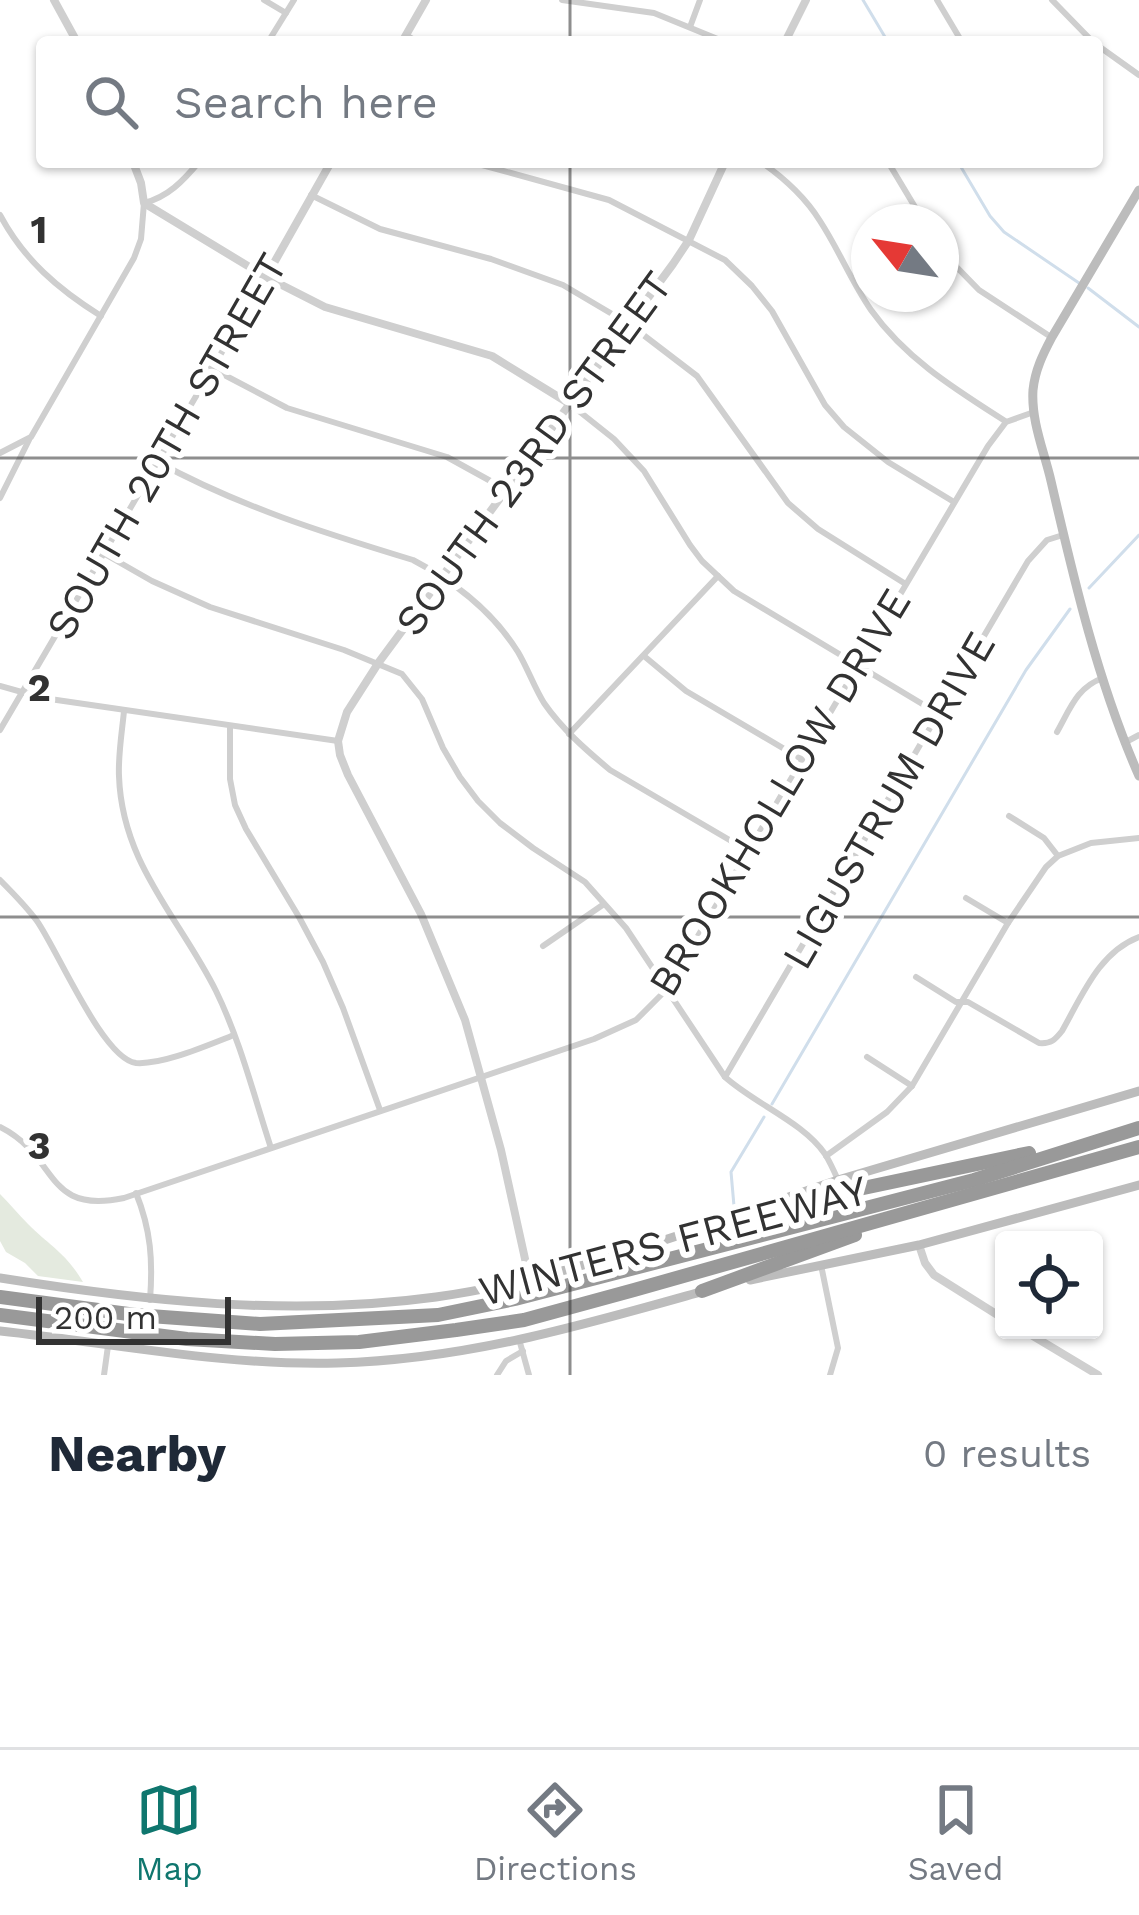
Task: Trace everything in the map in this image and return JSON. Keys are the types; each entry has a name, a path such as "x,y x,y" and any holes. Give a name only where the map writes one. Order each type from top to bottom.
{"highway":[{"name":"WINTERS FREEWAY","path":"22,1317 76,1308 260,1324 437,1315 974,1180 1139,1128"},
{"path":"740,1214 1099,1139"},
{"name":"WINTERS FREEWAY","path":"0,1315 187,1339 275,1344 359,1342 524,1320 1139,1147"},
{"path":"702,1292 971,1195"},
{"name":"WINTERS FREEWAY","path":"0,1298 22,1317"}],"main road":[{"path":"1139,190 1052,337 1034,387 1034,412 1063,535 1102,678 1139,776"},
{"path":"0,1278 150,1300 262,1305 434,1297 640,1249 838,1180 1139,1091"},
{"path":"0,1331 22,1317 74,1341 108,1346 240,1360 339,1363 521,1345 702,1292 920,1245 1139,1185"}],"street":[{"path":"53,0 74,36"},
{"path":"264,0 286,13"},
{"path":"272,36 294,0"},
{"path":"406,36 426,0"},
{"path":"562,0 655,13 711,36"},
{"path":"691,27 700,0"},
{"path":"788,36 806,0"},
{"path":"937,0 958,36"},
{"path":"1052,0 1086,36"},
{"path":"1103,51 1139,74"},
{"path":"0,498 134,258 144,203 135,168"},
{"path":"144,203 172,190 193,168"},
{"name":"SOUTH 20TH STREET","path":"0,730 328,168"},
{"path":"493,168 609,200 725,260 772,311 825,405 844,427 888,462 955,502"},
{"name":"SOUTH 23RD STREET","path":"338,741 347,712 379,662 688,240 722,168"},
{"path":"768,168 820,219 852,282 904,350 1006,422 1034,412"},
{"path":"892,168 912,204"},
{"path":"311,195 380,230 490,259 563,285 629,324 697,376 788,503 818,529 904,584"},
{"path":"144,203 266,277 342,313 493,356 570,404 644,471 690,545 718,576 754,606 939,714"},
{"path":"0,215 40,271 100,316"},
{"path":"959,269 979,290 1052,337"},
{"path":"211,368 287,408 448,457 506,489"},
{"name":"BROOKHOLLOW DRIVE","path":"0,1127 38,1155 54,1180 75,1199 100,1203 594,1039 636,1020 666,991 904,584 1006,422"},
{"path":"0,453 31,437"},
{"path":"156,461 221,495 413,560 441,577 483,608 502,629 545,704 569,734 610,770 750,852"},
{"name":"LIGUSTRUM DRIVE","path":"725,1077 1028,561 1047,540 1063,535"},
{"path":"103,553 196,602 379,662 402,674 422,699 443,748 478,801 533,848 585,882 626,928 725,1077 804,1133 826,1156 838,1180"},
{"path":"569,734 718,576"},
{"path":"644,656 686,691 803,760"},
{"path":"1057,732 1081,690 1102,678"},
{"path":"0,686 124,711 338,741 348,775 421,914 465,1020 529,1277"},
{"path":"124,711 119,775 136,855 214,987 271,1148"},
{"path":"230,727 235,805 323,962 380,1111"},
{"path":"1124,743 1139,735"},
{"path":"1009,817 1044,838 1058,856"},
{"path":"826,1156 887,1112 912,1087 1035,879 1058,856 1091,843 1139,838"},
{"path":"0,880 37,921 100,1033 124,1059 140,1063 170,1057 234,1035"},
{"path":"966,898 1008,923"},
{"path":"543,946 604,904"},
{"path":"916,977 956,1002 968,1002 1048,1044 1062,1031 1101,964 1139,937"},
{"path":"867,1057 912,1087"},
{"path":"136,1193 152,1248 150,1300"},
{"path":"920,1245 934,1275 995,1313"},
{"path":"821,1265 838,1348 830,1375"},
{"path":"1038,1339 1098,1375"},
{"path":"497,1375 521,1345"},
{"path":"521,1345 530,1375"},
{"path":"104,1375 108,1346"}],"shaded area":[{"path":"0,1194 83,1282 38,1276 6,1252 0,1241"}],"waterway":[{"path":"863,0 884,36"},
{"path":"962,168 1004,232 1079,283"},
{"path":"1088,288 1139,327"},
{"path":"1089,588 1139,535"},
{"path":"772,1104 1026,670 1070,609"},
{"path":"734,1206 731,1172 764,1117"}]}
